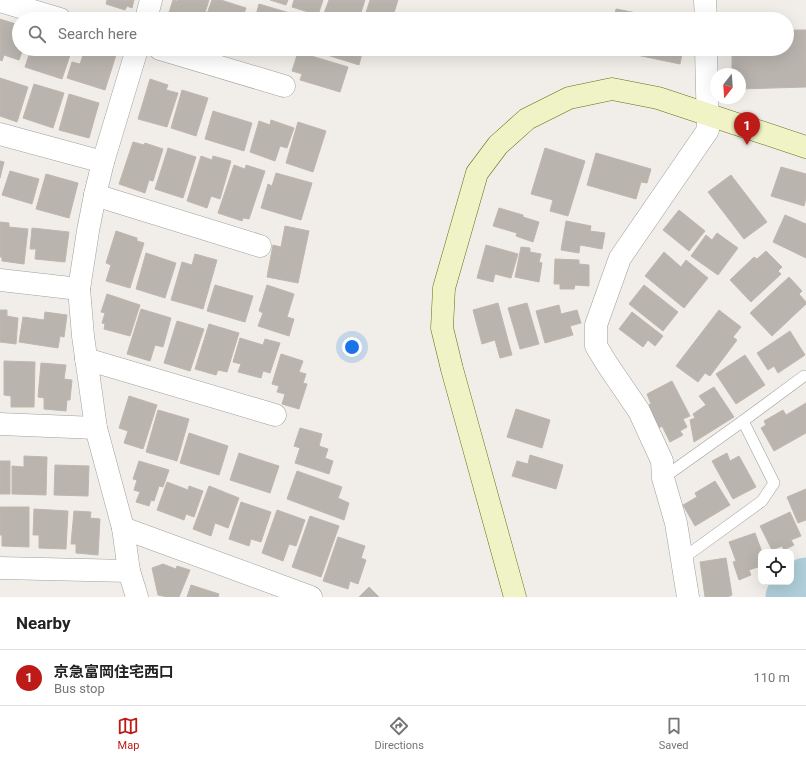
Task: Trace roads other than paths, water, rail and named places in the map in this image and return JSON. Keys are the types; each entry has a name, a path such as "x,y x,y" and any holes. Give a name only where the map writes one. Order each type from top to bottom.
{"street":[{"path":"148,12 151,0"},
{"path":"705,0 706,12"},
{"path":"0,1 37,12"},
{"path":"135,56 103,162 95,195 79,289 83,336 96,428 123,528 136,597"},
{"path":"183,56 284,86"},
{"path":"688,597 676,523 663,478 662,461 639,411 596,346 596,325 620,258 708,130 706,56"},
{"path":"515,597 442,328 444,288 477,173 498,145 527,119 568,98 612,89 658,98 806,147"},
{"path":"0,134 103,162"},
{"path":"95,195 260,246"},
{"path":"0,280 79,289"},
{"path":"86,359 275,415"},
{"path":"0,424 96,428"},
{"path":"123,528 311,597"},
{"path":"0,568 130,571"}],"lane":[{"path":"663,478 804,376"},
{"path":"682,560 762,501 774,483 743,421"}],"waterway":[{"path":"790,597 806,582"}],"place":[{"name":"京急富岡住宅西口","path":"747,145"}]}
